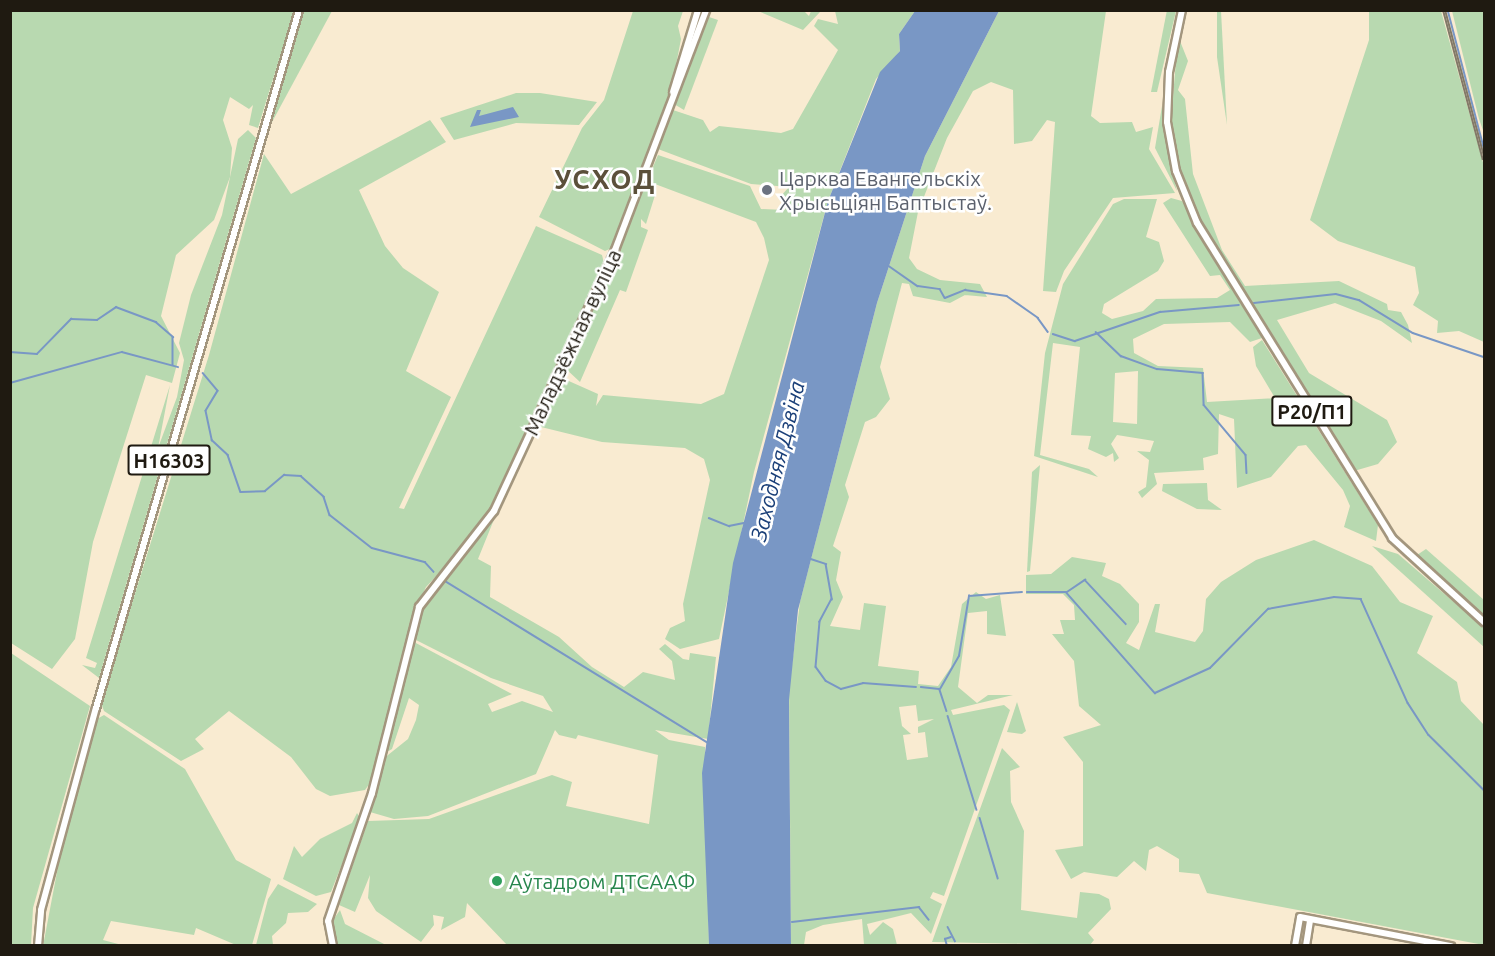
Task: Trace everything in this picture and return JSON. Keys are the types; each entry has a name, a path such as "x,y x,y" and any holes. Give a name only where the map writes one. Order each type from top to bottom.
{"main road":[{"name":"Н16303","path":"38,945 41,910 90,729 299,10"},
{"name":"Маладзёжная вуліца","path":"670,107 676,71 698,10"},
{"name":"Маладзёжная вуліца","path":"333,945 328,931 375,780 414,617 429,588 494,512 615,250 706,10"},
{"name":"Р20/П1","path":"1182,10 1168,72 1167,122 1176,171 1197,223 1392,538 1485,622"},
{"path":"1295,945 1300,920 1451,945"},
{"path":"1306,945 1310,921"}],"green space":[{"path":"1167,10 1176,11 1157,92 1151,92"},
{"path":"10,11 294,11 258,128 249,125 253,105 249,109 230,97 223,120 232,148 230,177 214,220 176,255 161,316 180,353 172,383 146,375 93,542 75,639 52,669 11,643"},
{"path":"304,11 332,11 271,124 297,32"},
{"path":"633,11 683,11 678,26 681,39 669,102 612,248 605,251 539,217 582,128 604,100"},
{"path":"758,11 804,11 809,16 811,11 820,12 803,30"},
{"path":"835,11 915,11 899,34 900,51 876,79 828,201 754,472 719,639 680,649 665,639 670,628 685,621 683,604 710,480 704,459 685,448 602,442 537,426 562,378 598,394 596,406 603,395 701,404 724,394 769,260 764,238 756,222 647,181 658,155 750,186 761,209 785,210 780,197 789,187 751,184 658,149 673,110 703,120 710,132 719,126 781,133 793,129 838,50 814,26 818,19 838,24"},
{"path":"999,11 1106,11 1091,116 1100,123 1132,122 1136,132 1153,127 1149,149 1175,193 1113,198 1064,271 1056,292 1043,291 1055,122 1047,120 1032,141 1014,144 1013,90 991,82 973,91 947,138 918,212 909,258 917,269 940,280 980,284 987,297 965,295 950,303 913,296 909,284 902,283 880,367 890,399 876,417 865,422 845,485 849,497 833,546 841,552 836,580 843,597 830,626 860,630 864,603 886,606 878,666 919,671 918,684 938,686 951,667 962,604 976,592 986,599 1000,595 1006,636 987,634 987,611 968,613 958,687 977,703 988,695 1013,695 951,710 953,715 1004,705 1010,710 944,896 933,892 930,898 942,904 931,934 911,913 867,924 870,935 883,922 893,929 897,945 864,945 862,919 823,925 806,932 804,945 791,945 789,688 800,602 877,303 925,156","holes":["916,705 918,721 934,719 918,727 918,733 925,732 928,757 907,760 903,735 911,734 902,726 899,707"]},
{"path":"1217,11 1221,11 1227,125 1217,57"},
{"path":"1369,11 1441,11 1484,166 1484,342 1459,331 1437,333 1438,321 1413,305 1419,293 1415,267 1338,241 1310,220 1369,40"},
{"path":"1452,11 1484,11 1484,133 1479,119"},
{"path":"709,17 718,20 684,110 674,104"},
{"path":"1178,36 1188,61 1178,90 1185,99 1193,174 1222,250 1245,286 1339,281 1387,304 1388,310 1401,312 1408,325 1412,343 1381,321 1335,303 1277,320 1309,373 1387,420 1397,442 1378,464 1354,471 1199,220 1178,169 1171,121"},
{"path":"516,93 540,93 597,102 579,125 516,123 454,140 440,118"},
{"path":"1162,106 1168,153 1177,191 1155,148"},
{"path":"430,120 446,142 359,190 385,246 403,268 439,292 406,371 451,397 399,508 404,509 536,226 602,255 605,267 485,524 426,587 417,606 373,779 365,790 330,796 316,789 291,757 229,711 195,739 204,749 181,761 104,711 101,703 209,355 264,154 291,194"},
{"path":"248,130 256,138 99,678 82,665 95,668 97,663 86,658 170,385 158,448 177,397 184,360 179,343 191,295 222,215 238,139"},
{"path":"643,188 656,192 646,224 641,219 641,227 648,230 626,292 620,290 580,382 565,368"},
{"path":"1171,198 1182,201 1262,338 1250,342 1230,322 1164,324 1133,339 1134,353 1158,366 1203,368 1207,402 1275,398 1256,366 1253,347 1262,340 1378,525 1376,541 1344,527 1350,506 1343,490 1306,445 1298,446 1271,477 1237,488 1234,419 1219,414 1218,454 1203,458 1204,470 1154,473 1157,484 1142,498 1138,492 1146,487 1149,460 1137,451 1150,452 1154,441 1117,435 1111,444 1119,458 1114,462 1113,453 1106,457 1088,449 1091,436 1071,435 1080,347 1053,343 1040,455 1089,469 1098,477 1034,456 1045,353 1063,284 1113,204 1124,199 1157,199 1146,237 1159,242 1164,261 1158,271 1104,304 1102,313 1112,319 1143,311 1156,299 1217,298 1230,290 1220,275 1210,276 1163,203","holes":["1138,371 1137,424 1113,422 1115,373"]},
{"path":"1040,465 1030,571 1027,572 1032,472"},
{"path":"1207,483 1208,500 1222,510 1197,509 1162,491 1163,484"},
{"path":"495,517 478,559 491,566 490,597 559,637 592,667 624,687 643,672 675,680 672,661 659,649 665,644 683,659 689,660 690,653 716,657 708,739 655,730 669,740 705,747 709,945 507,945 467,903 465,917 441,930 444,917 433,915 434,925 421,942 376,911 368,898 370,875 355,912 339,905 368,821 429,819 552,775 572,782 566,806 649,824 658,755 578,735 576,739 559,735 555,730 536,774 428,816 394,819 370,812 383,759 408,739 416,720 419,705 409,698 392,749 385,753 414,642 512,694 488,704 492,712 522,701 553,712 543,696 491,678 416,640 421,607"},
{"path":"1314,540 1372,566 1400,602 1433,616 1417,653 1457,682 1461,701 1484,725 1484,945 1207,893 1199,874 1179,872 1179,859 1157,846 1149,850 1146,871 1134,861 1117,877 1084,872 1071,879 1055,850 1083,846 1083,762 1063,737 1101,725 1079,706 1074,661 1052,634 1064,634 1060,620 1075,620 1074,605 1063,594 1026,594 1026,575 1051,574 1072,557 1106,563 1102,576 1120,584 1139,604 1139,622 1126,643 1139,650 1155,604 1160,604 1155,632 1195,642 1203,631 1206,599 1221,582 1256,560"},
{"path":"1372,546 1398,554 1484,628 1484,647"},
{"path":"1426,549 1484,600 1484,616 1414,557"},
{"path":"11,653 90,706 33,908 31,945 11,945"},
{"path":"1017,702 1026,731 1022,734 1007,732"},
{"path":"104,715 185,769 236,860 271,879 252,945 236,945 196,928 194,935 111,921 103,940 122,945 43,946 64,835 97,719"},
{"path":"1002,748 1020,767 1010,771 1011,802 1024,831 1021,910 1077,918 1080,892 1099,894 1109,899 1111,909 1088,933 1094,940 1090,945 932,942"},
{"path":"357,813 360,818 331,892 316,896 283,879 294,846 302,857 320,839 352,823"},
{"path":"278,884 317,904 308,912 288,913 286,923 272,936 273,945 256,945 268,899"},
{"path":"340,910 345,924 386,945 336,945 331,923"}],"water":[{"name":"Заходняя Дзвіна","path":"915,11 999,11 925,156 877,303 798,610 789,700 791,945 709,945 702,773 733,563 828,201 880,72 900,51 899,34"},
{"path":"513,107 519,117 470,127 477,110 481,110 479,116"}],"waterway":[{"path":"1448,10 1484,147"},
{"path":"889,266 918,286 940,289 945,298 965,290 1007,296 1038,318 1048,332"},
{"path":"1254,303 1336,294 1359,300 1413,333 1484,357"},
{"path":"1053,334 1075,341 1160,312 1239,305"},
{"path":"10,352 37,354 71,319 97,320 116,307 156,322 173,337 173,365"},
{"path":"1096,332 1121,356 1157,369 1203,373 1204,405 1246,455 1247,473"},
{"path":"10,383 122,352 178,367"},
{"path":"203,373 218,391 206,411 212,440 228,455 241,492 265,491 284,475 301,476 324,497 330,515 372,548 425,562 434,572"},
{"name":"Заходняя Дзвіна","path":"709,518 729,526 745,523"},
{"path":"811,559 826,564 832,599 820,622 816,667 826,681 841,689 863,683 916,687"},
{"path":"1067,592 1085,580 1126,624"},
{"path":"445,581 708,743"},
{"path":"940,689 959,656 969,596 1022,592"},
{"path":"1027,592 1066,592 1155,693 1210,668 1268,609 1334,597 1361,599 1408,703 1429,735 1484,790"},
{"path":"921,687 939,689"},
{"path":"940,690 947,711"},
{"path":"948,716 977,810"},
{"path":"980,818 998,878"},
{"path":"792,922 919,907 929,920"},
{"path":"948,927 955,941"},
{"path":"947,946 945,939 951,937"}],"railway":[{"path":"1444,10 1484,160"}],"place":[{"name":"Царква Евангельскіх Хрысьціян Баптыстаў.","path":"767,190"},
{"name":"Аўтадром ДТСААФ","path":"497,881"}],"district":[{"name":"УСХОД","path":"605,180"}]}
